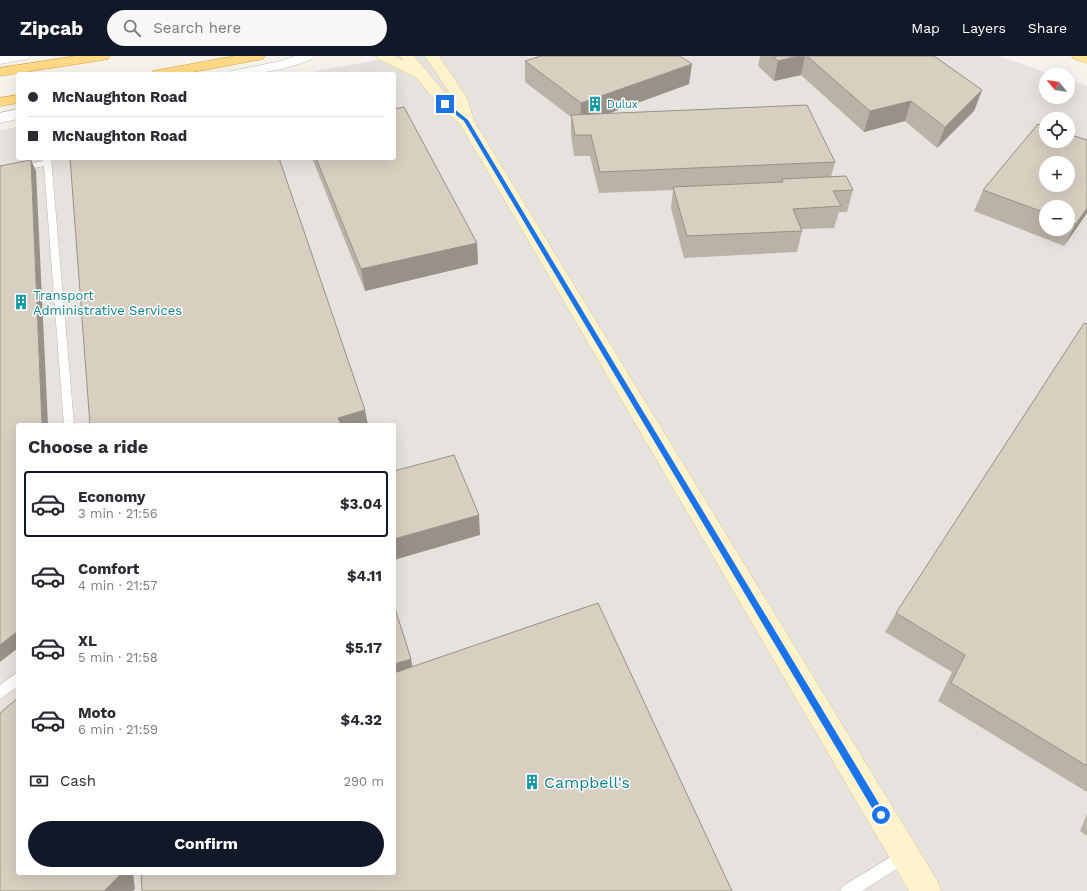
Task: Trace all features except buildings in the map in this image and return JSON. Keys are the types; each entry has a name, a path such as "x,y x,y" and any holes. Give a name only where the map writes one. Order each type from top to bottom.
{"highway":[{"path":"0,72 103,56"},
{"path":"180,72 191,71 258,56"},
{"path":"0,102 16,99"}],"main road":[{"path":"383,56 423,78"},
{"path":"407,56 445,104 466,120"},
{"path":"1079,56 1087,59"},
{"path":"437,58 460,98 466,120 926,891"}],"street":[{"path":"0,60 23,56"},
{"path":"247,72 285,65 307,56"},
{"path":"0,118 16,114"}],"lane":[{"path":"0,172 47,161 60,290 69,423"},
{"path":"0,693 16,680"},
{"path":"848,891 905,856"}],"shaded area":[{"path":"398,56 998,56 1039,70 1039,104 1075,104 1075,82 1087,86 1087,891 0,891 0,130 16,127 16,160 396,160 396,72 312,72"}],"place":[{"name":"Dulux","path":"595,104"},
{"name":"Transport Administrative Services","path":"21,302"},
{"name":"Campbell's","path":"532,782"}],"route":[{"path":"445,104 466,120 881,815"}]}
